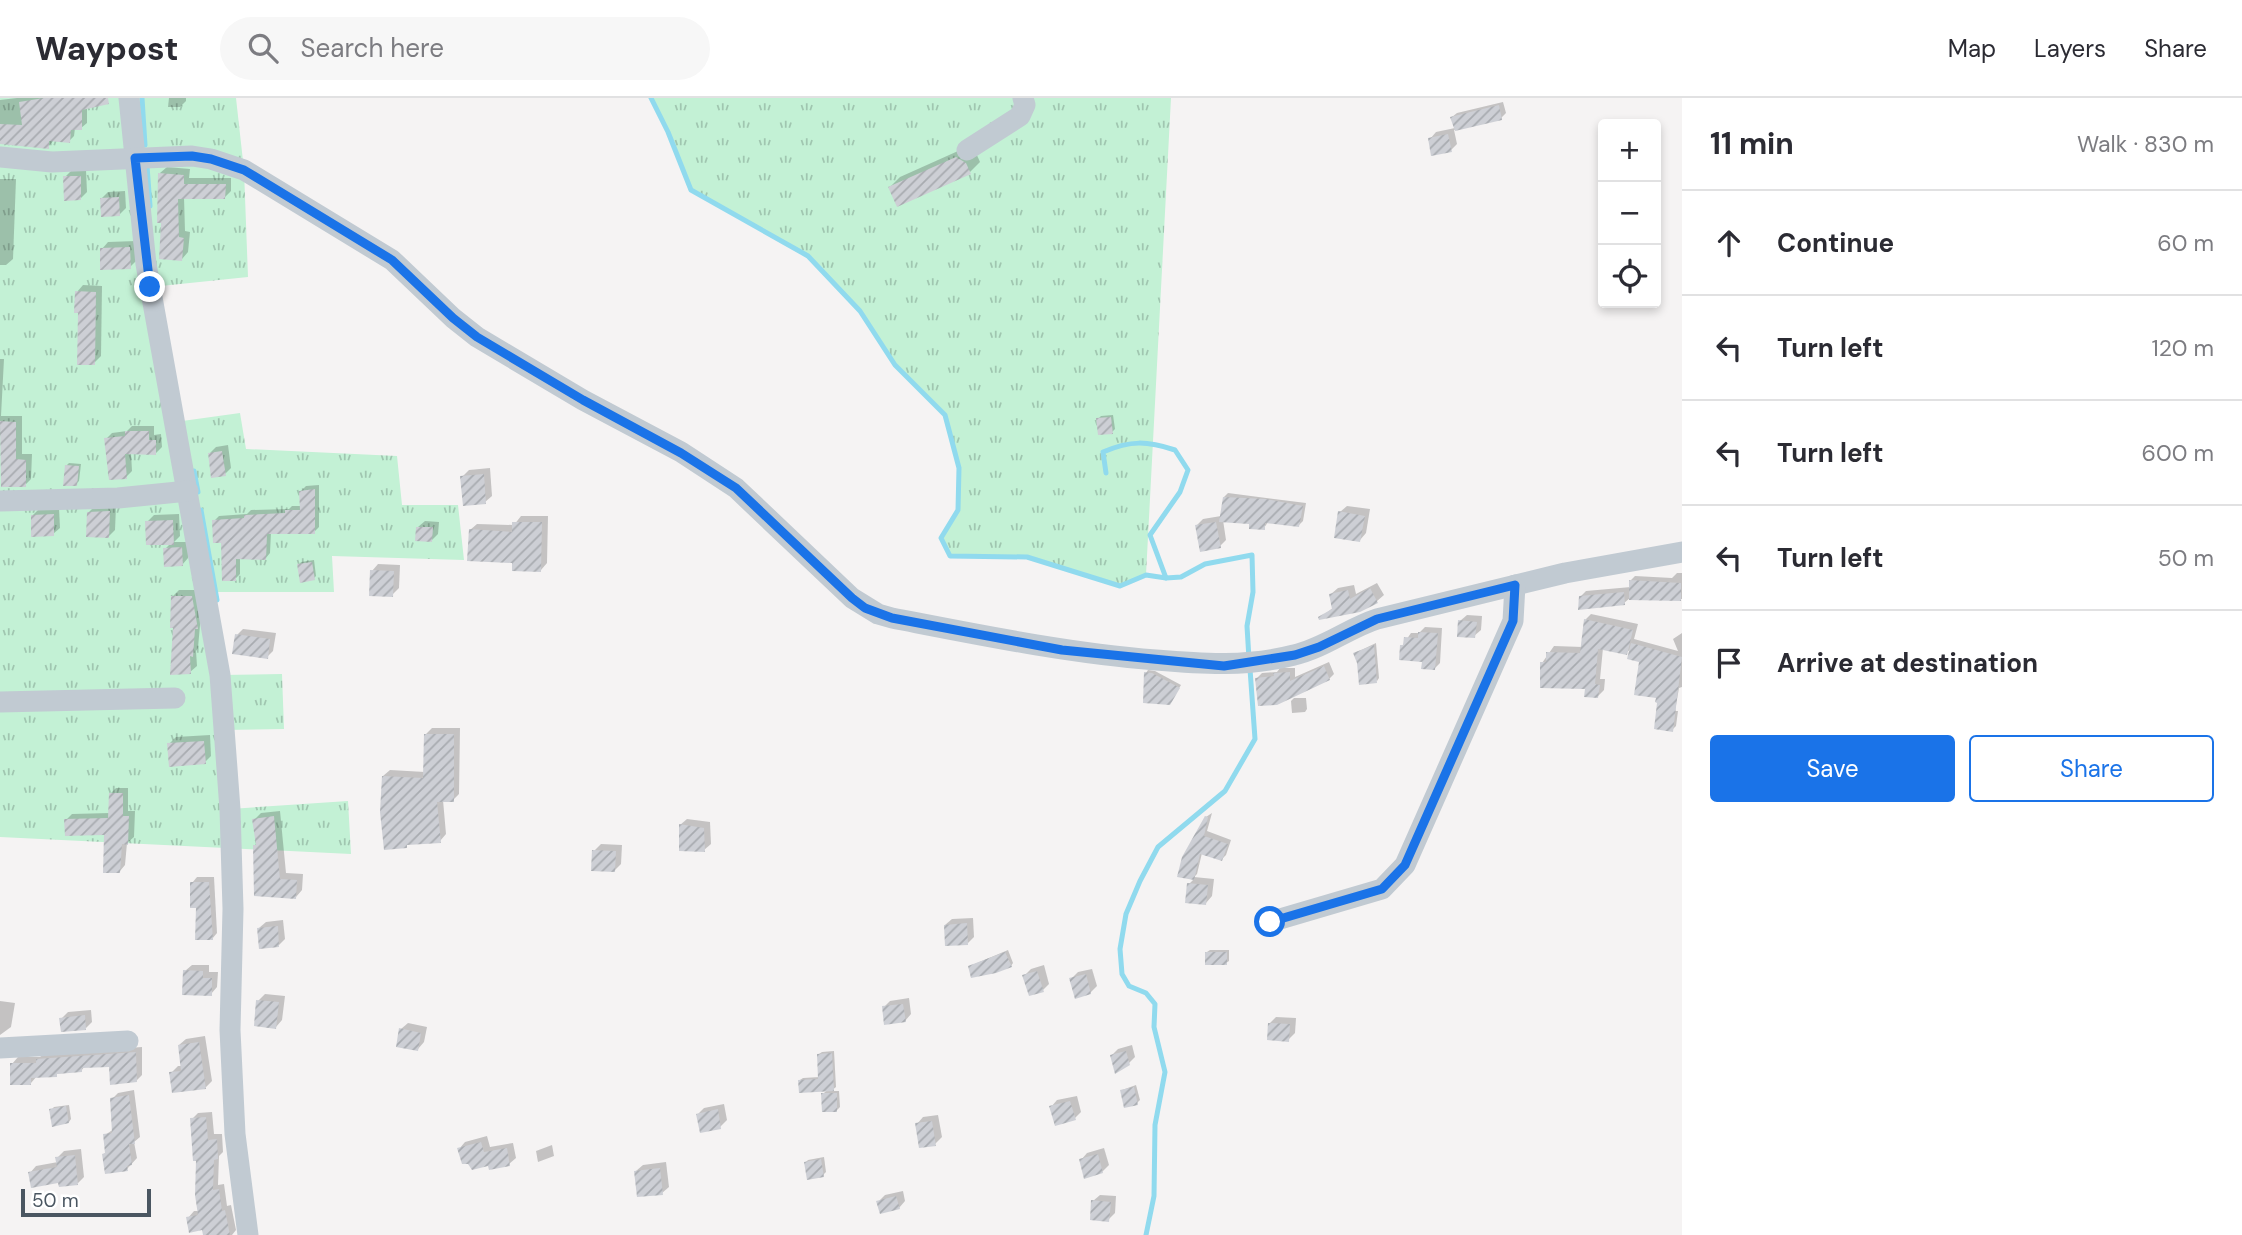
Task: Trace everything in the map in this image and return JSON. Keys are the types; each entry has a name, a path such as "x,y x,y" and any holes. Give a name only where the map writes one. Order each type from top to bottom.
{"street":[{"path":"130,98 146,264 220,675 230,809 233,909 230,1030 235,1133 248,1235"},
{"path":"967,150 1020,116 1025,105 1023,98"},
{"path":"0,158 52,162 192,156 244,170 392,260 477,337 583,400 681,453 736,488 852,598 878,614 1062,650 1224,666 1295,655 1319,647 1377,619 1566,573 1682,552"},
{"path":"0,501 118,498 188,491"},
{"path":"1270,922 1382,889 1405,865 1513,621 1515,585"},
{"path":"0,702 175,698"},
{"path":"0,1048 128,1041"}],"green space":[{"path":"0,98 236,98 244,170 248,277 151,287 175,422 240,413 246,449 397,456 402,505 458,505 464,560 332,556 334,592 207,592 220,675 282,674 284,729 224,730 230,809 348,801 351,854 0,837"},
{"path":"651,98 1171,98 1146,575 1120,586 1027,557 950,556 941,538 958,510 959,468 945,415 895,365 860,311 808,257 691,190"}],"building":[{"path":"44,98 108,98 109,104 82,110 82,130 71,130 70,143 49,141 49,149 0,144 0,124 22,125 19,102"},
{"path":"1499,105 1502,120 1455,131 1450,117"},
{"path":"1448,134 1452,152 1431,156 1428,138"},
{"path":"956,157 966,163 971,174 897,207 888,187"},
{"path":"158,173 184,175 184,184 226,184 225,199 178,199 179,237 184,238 182,261 159,259 161,223 157,223"},
{"path":"63,176 81,176 81,200 64,201"},
{"path":"119,197 120,216 101,217 100,198"},
{"path":"130,247 131,269 100,270 100,248"},
{"path":"75,291 96,292 95,365 77,365 78,313 74,313"},
{"path":"1111,417 1113,434 1098,435 1096,418"},
{"path":"0,421 16,422 16,459 26,460 26,487 1,487"},
{"path":"125,431 149,431 149,440 156,440 156,455 125,454 127,479 109,480 104,438 125,436"},
{"path":"222,451 226,476 211,478 208,453"},
{"path":"65,465 79,466 77,486 63,486"},
{"path":"484,474 486,504 463,506 460,476"},
{"path":"315,489 315,534 267,534 266,560 236,559 236,581 222,581 221,543 213,543 212,520 300,510 299,491"},
{"path":"1223,497 1266,499 1303,506 1299,527 1265,523 1265,530 1249,529 1249,524 1219,522"},
{"path":"110,511 109,538 86,537 87,512"},
{"path":"1338,511 1365,516 1360,542 1334,538"},
{"path":"54,514 54,536 31,537 31,515"},
{"path":"173,520 174,545 146,545 145,521"},
{"path":"512,522 542,522 541,572 512,571 512,563 467,561 469,529 512,532"},
{"path":"1216,522 1221,548 1200,552 1195,525"},
{"path":"416,527 433,527 432,542 415,541"},
{"path":"182,547 183,566 164,567 163,548"},
{"path":"312,562 315,580 300,583 297,564"},
{"path":"370,570 394,571 393,597 369,596"},
{"path":"1629,580 1681,583 1681,601 1629,600"},
{"path":"1370,588 1378,603 1360,612 1319,620 1318,617 1332,609 1329,594 1348,590 1350,599"},
{"path":"1624,592 1625,605 1578,610 1579,596"},
{"path":"171,596 192,596 198,629 195,629 193,657 190,656 191,674 170,675 173,628 170,628"},
{"path":"1584,619 1633,630 1627,655 1598,649 1595,684 1600,685 1598,698 1584,697 1585,689 1540,688 1540,662 1546,662 1546,652 1580,653"},
{"path":"1458,620 1477,622 1475,638 1457,637"},
{"path":"1418,632 1438,633 1435,670 1421,669 1422,662 1399,660 1400,645 1403,645 1404,637 1418,638"},
{"path":"235,634 270,639 268,659 232,654"},
{"path":"1631,643 1682,657 1673,732 1654,729 1656,698 1634,695 1639,662 1627,659"},
{"path":"1374,645 1377,683 1359,685 1353,653"},
{"path":"1324,666 1330,680 1277,705 1258,706 1255,678 1290,672 1290,681"},
{"path":"1144,672 1152,673 1180,688 1170,705 1143,703"},
{"path":"424,734 454,734 454,802 437,802 441,843 407,845 407,848 384,850 380,812 382,776 423,778"},
{"path":"204,741 206,764 169,767 167,743"},
{"path":"109,793 123,793 123,816 129,816 128,845 122,844 120,873 103,873 104,835 65,836 64,819 108,818"},
{"path":"274,816 280,879 297,880 296,899 254,896 253,845 256,845 252,819"},
{"path":"1205,816 1208,817 1204,836 1228,844 1222,861 1200,854 1194,880 1177,877 1182,857"},
{"path":"679,824 704,828 705,852 679,851"},
{"path":"592,850 616,851 615,872 591,871"},
{"path":"190,882 209,882 213,940 195,940 196,908 190,908"},
{"path":"1187,883 1208,885 1206,905 1185,903"},
{"path":"967,923 968,945 945,946 944,925"},
{"path":"278,926 279,947 259,949 257,928"},
{"path":"1005,952 1012,967 971,978 968,966"},
{"path":"1205,952 1227,952 1227,965 1205,965"},
{"path":"183,970 203,971 203,978 212,978 212,996 182,995"},
{"path":"1037,971 1044,992 1029,996 1022,975"},
{"path":"1086,974 1091,994 1075,999 1069,978"},
{"path":"256,1000 279,1002 276,1029 254,1026"},
{"path":"903,1004 906,1022 884,1025 882,1006"},
{"path":"85,1015 86,1030 61,1032 59,1018"},
{"path":"1268,1023 1290,1024 1289,1042 1267,1040"},
{"path":"399,1028 421,1033 418,1051 396,1047"},
{"path":"199,1042 206,1089 172,1093 169,1072 181,1071 178,1045"},
{"path":"1126,1051 1130,1065 1115,1074 1110,1055"},
{"path":"136,1052 137,1082 110,1085 109,1067 82,1068 82,1072 57,1074 57,1077 31,1078 31,1085 10,1085 10,1063 36,1063 36,1059"},
{"path":"832,1053 834,1091 799,1093 798,1080 818,1079 817,1054"},
{"path":"1134,1087 1138,1105 1124,1108 1120,1090"},
{"path":"821,1093 837,1093 837,1112 822,1112"},
{"path":"129,1095 135,1144 129,1144 132,1165 127,1166 128,1171 105,1174 103,1134 112,1133 110,1098"},
{"path":"1070,1101 1076,1120 1055,1126 1049,1106"},
{"path":"66,1106 69,1123 52,1127 49,1109"},
{"path":"718,1109 721,1129 700,1133 696,1114"},
{"path":"206,1117 208,1140 217,1139 218,1159 214,1160 213,1190 219,1189 222,1211 225,1210 230,1235 203,1235 202,1230 189,1233 186,1217 198,1215 195,1195 196,1161 193,1161 190,1118"},
{"path":"932,1121 936,1146 919,1148 915,1123"},
{"path":"481,1142 484,1152 507,1148 510,1166 489,1170 488,1166 472,1170 468,1164 462,1164 457,1148"},
{"path":"1098,1154 1103,1173 1084,1179 1079,1159"},
{"path":"75,1155 78,1185 59,1187 58,1183 31,1188 28,1172 57,1167 55,1157"},
{"path":"821,1159 824,1177 807,1180 804,1162"},
{"path":"660,1168 663,1195 637,1197 634,1171"},
{"path":"896,1196 900,1209 880,1214 876,1201"},
{"path":"1091,1200 1111,1202 1109,1222 1090,1220"}],"waterway":[{"path":"142,98 145,145"},
{"path":"651,98 691,190 808,256 860,311 895,365 945,415 959,468 958,510 941,538 950,556 1027,557 1120,586 1146,575 1166,578"},
{"path":"147,166 150,206"},
{"path":"1106,473 1103,452 1113,448 1139,443 1175,450 1188,470 1180,492 1150,535 1166,578 1181,577 1205,564 1252,555 1253,592 1247,626 1249,659"},
{"path":"194,471 198,492"},
{"path":"201,510 217,600"},
{"path":"1146,1235 1154,1196 1155,1125 1165,1072 1154,1027 1155,1004 1146,993 1129,986 1122,974 1120,949 1126,914 1158,847 1225,791 1255,739 1250,669"}],"route":[{"path":"150,287 135,158 192,156 244,170 392,260 477,337 583,400 681,453 736,488 852,598 865,608 892,618 1062,650 1224,666 1295,655 1319,647 1364,623 1515,585 1513,621 1405,865 1382,889 1270,922"}]}
